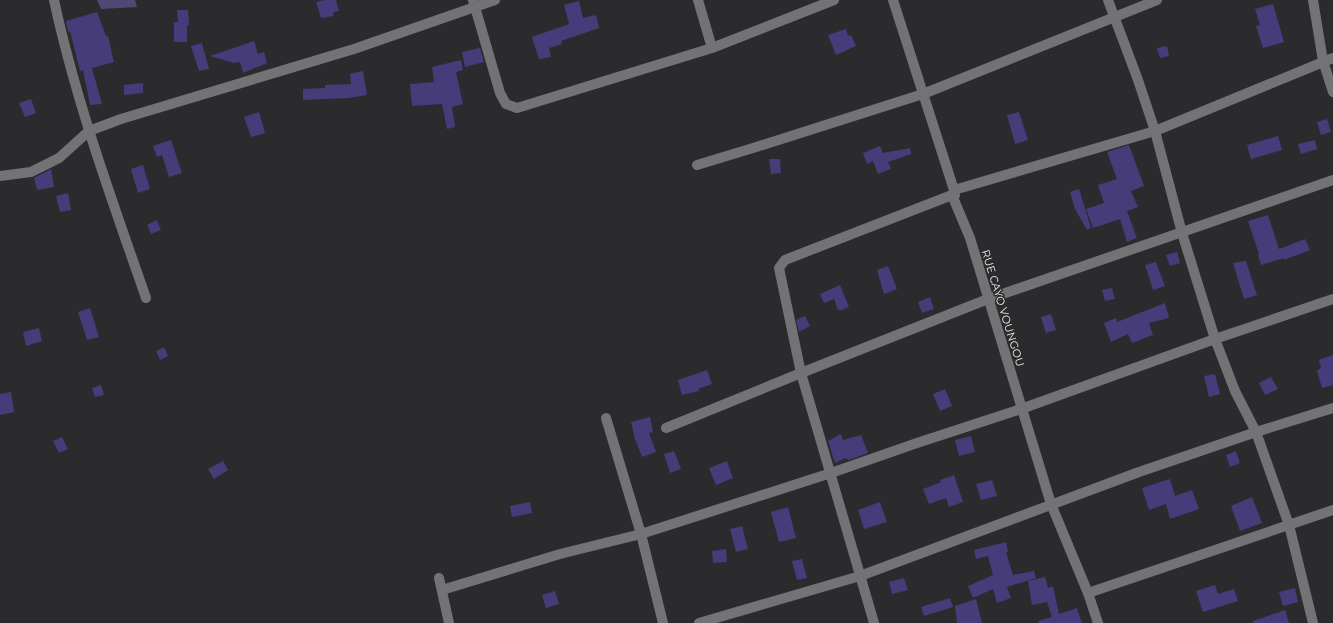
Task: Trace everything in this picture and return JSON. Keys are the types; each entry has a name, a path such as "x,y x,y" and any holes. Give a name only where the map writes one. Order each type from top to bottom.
{"street":[{"path":"54,0 60,29 89,131 146,298"},
{"path":"0,176 31,172 59,158 89,131 121,119 354,49 473,4 495,0"},
{"path":"698,0 712,48"},
{"path":"473,4 500,93 506,104 516,108 712,48 834,0"},
{"name":"RUE CAYO VOUNGOU","path":"893,0 953,193 970,238 1051,504 1088,594 1098,623"},
{"path":"1108,0 1155,131 1182,233 1215,339 1235,391 1256,432 1289,525 1313,623"},
{"path":"697,165 923,94 1157,0"},
{"path":"1313,0 1323,61 1333,92"},
{"path":"874,623 801,373 779,268 785,260 953,193 1155,131 1333,58"},
{"path":"666,428 988,299 1333,180"},
{"path":"442,590 560,554 641,534 830,474 917,443 1021,409 1215,339 1333,299"},
{"path":"700,623 860,576 1139,472 1256,432 1333,408"},
{"path":"606,418 641,534 663,623"},
{"path":"1088,594 1333,510"},
{"path":"439,578 449,623"}],"shaded area":[{"path":"97,0 135,0 137,7 101,9"}],"building":[{"path":"336,0 339,11 334,12 333,16 321,18 316,2"},
{"path":"579,1 583,18 596,15 599,28 561,41 562,44 549,48 551,57 539,59 532,37 569,24 564,5"},
{"path":"1273,4 1284,42 1263,48 1256,26 1260,25 1255,9"},
{"path":"177,10 188,10 189,25 187,26 187,42 174,42 174,22 178,22"},
{"path":"97,12 106,36 108,36 114,62 92,68 102,104 90,105 83,70 80,71 66,21"},
{"path":"846,29 848,36 851,35 856,46 836,55 828,35"},
{"path":"254,41 258,54 264,52 267,63 243,73 240,62 234,63 210,56"},
{"path":"202,43 209,69 199,71 191,46"},
{"path":"1167,46 1169,56 1160,58 1157,48"},
{"path":"480,48 484,62 465,67 462,52"},
{"path":"461,60 463,70 456,72 463,104 452,107 455,127 447,129 442,104 412,106 410,84 434,82 432,67"},
{"path":"363,71 367,95 349,98 303,100 303,89 325,88 325,85 351,84 350,74"},
{"path":"143,83 143,93 124,95 124,85"},
{"path":"31,99 36,113 25,117 19,103"},
{"path":"259,112 265,133 251,137 244,117"},
{"path":"1019,112 1028,140 1015,144 1007,115"},
{"path":"1327,119 1331,132 1321,135 1317,122"},
{"path":"1278,136 1282,150 1251,159 1247,145"},
{"path":"171,140 182,173 169,177 162,155 157,157 153,146"},
{"path":"1315,140 1317,149 1301,154 1298,144"},
{"path":"1129,145 1144,186 1131,191 1138,207 1127,211 1137,238 1127,242 1120,219 1093,228 1086,209 1104,203 1098,185 1117,179 1107,152"},
{"path":"880,146 883,153 910,148 911,154 888,162 891,169 878,174 873,161 867,164 863,153"},
{"path":"769,159 780,159 781,173 771,174"},
{"path":"143,165 150,189 138,193 131,169"},
{"path":"51,169 54,187 37,190 34,178"},
{"path":"1079,189 1091,228 1087,230 1075,209 1070,192"},
{"path":"68,193 71,210 60,212 56,196"},
{"path":"1268,215 1279,249 1305,239 1310,250 1284,260 1284,258 1261,265 1248,221"},
{"path":"157,220 161,230 151,234 147,225"},
{"path":"1177,252 1180,263 1170,266 1166,255"},
{"path":"1246,261 1257,295 1244,299 1233,263"},
{"path":"1156,262 1165,286 1153,290 1145,265"},
{"path":"888,266 897,289 884,294 877,270"},
{"path":"840,285 849,307 838,310 834,299 824,303 820,294"},
{"path":"1112,288 1115,299 1105,301 1102,290"},
{"path":"930,297 934,309 922,313 918,302"},
{"path":"1165,303 1169,318 1149,323 1153,335 1132,343 1128,334 1111,342 1104,323 1116,318 1117,322"},
{"path":"90,308 99,337 87,340 78,312"},
{"path":"1051,314 1056,330 1046,333 1041,317"},
{"path":"805,316 810,326 799,332 796,320"},
{"path":"39,328 42,341 26,346 23,332"},
{"path":"164,347 168,356 160,360 156,351"},
{"path":"1333,355 1333,385 1322,388 1317,371 1321,368 1319,360"},
{"path":"707,370 712,384 698,389 699,391 682,395 678,380"},
{"path":"1215,374 1220,394 1209,397 1204,376"},
{"path":"1271,377 1278,389 1265,395 1259,383"},
{"path":"101,385 104,395 95,397 92,388"},
{"path":"945,389 952,406 940,411 933,394"},
{"path":"11,392 14,412 0,415 0,394"},
{"path":"650,417 653,432 649,433 656,452 642,457 635,439 631,422"},
{"path":"841,434 843,440 861,435 868,453 849,460 845,458 835,463 828,441"},
{"path":"971,436 975,452 959,456 955,440"},
{"path":"62,437 68,449 59,453 53,441"},
{"path":"674,451 681,469 670,473 664,454"},
{"path":"1236,451 1240,463 1230,467 1226,455"},
{"path":"223,461 228,470 214,479 208,469"},
{"path":"727,461 733,478 716,485 709,468"},
{"path":"954,475 963,502 949,507 946,498 929,504 923,489 941,482 940,480"},
{"path":"1170,479 1175,496 1192,490 1199,509 1170,519 1166,504 1149,510 1142,488"},
{"path":"992,480 997,496 981,500 976,484"},
{"path":"1252,497 1262,523 1240,531 1231,506"},
{"path":"530,502 532,513 512,517 510,506"},
{"path":"880,502 887,522 864,529 858,510"},
{"path":"788,507 796,538 779,542 771,512"},
{"path":"742,526 748,549 736,552 730,529"},
{"path":"1006,542 1008,552 1006,552 1013,575 1034,571 1036,578 1007,587 1011,598 997,603 993,589 973,598 968,586 993,575 988,556 976,559 974,550"},
{"path":"726,549 727,562 713,563 712,551"},
{"path":"802,559 807,578 797,580 792,561"},
{"path":"1045,577 1048,588 1053,586 1059,614 1077,608 1082,623 1039,623 1038,621 1052,617 1047,602 1032,605 1028,581"},
{"path":"904,578 908,590 892,594 889,582"},
{"path":"1215,585 1218,594 1234,589 1238,601 1203,612 1196,591"},
{"path":"1295,588 1298,602 1283,606 1279,592"},
{"path":"555,591 559,604 546,608 542,595"},
{"path":"950,598 953,607 924,616 921,607"},
{"path":"976,599 982,623 957,623 955,606"},
{"path":"1285,610 1289,623 1253,623 1253,621"}]}
